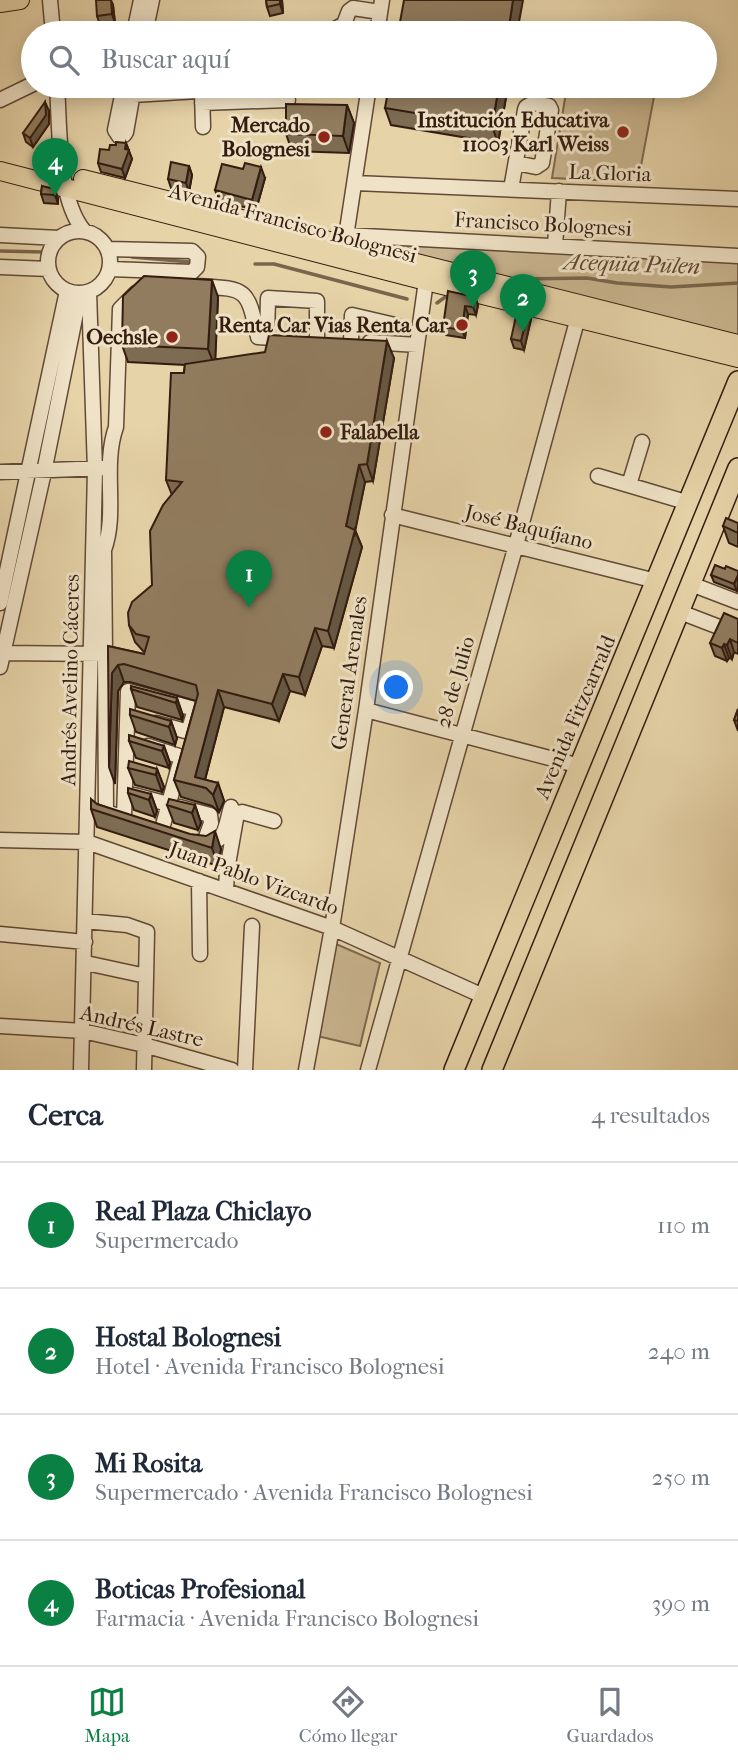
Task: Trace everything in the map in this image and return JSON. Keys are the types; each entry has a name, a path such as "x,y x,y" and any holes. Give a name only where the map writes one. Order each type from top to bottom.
{"highway":[{"name":"Avenida Fitzcarrald","path":"454,1070 738,381"},
{"path":"492,1070 691,584 734,492 738,468"}],"main road":[{"path":"0,3 20,0"},
{"name":"Avenida Francisco Bolognesi","path":"0,159 65,181"},
{"name":"Avenida Francisco Bolognesi","path":"0,171 65,181 344,246 738,358"},
{"name":"Avenida Francisco Bolognesi","path":"344,246 426,281 738,344"}],"street":[{"path":"50,0 52,21"},
{"path":"137,21 141,0"},
{"path":"148,21 152,0"},
{"path":"345,21 353,8 381,6"},
{"path":"0,100 21,90"},
{"path":"0,235 71,234 94,235 108,249 110,269 103,283 79,292 59,286 49,270 49,252 71,234 74,217 65,181 58,98"},
{"path":"202,98 203,127"},
{"path":"278,98 288,100"},
{"path":"344,246 367,98"},
{"path":"511,189 516,163"},
{"name":"La Gloria","path":"355,183 738,199"},
{"path":"555,245 559,191"},
{"name":"Francisco Bolognesi","path":"344,246 555,245 738,256"},
{"path":"108,249 192,251 198,257 197,267 192,272 110,269"},
{"path":"0,267 49,270"},
{"name":"General Arenales","path":"306,1070 332,928 366,710 426,281"},
{"path":"0,472 102,469 116,427 120,309 147,283 240,290 251,303 258,337 417,345"},
{"path":"79,292 37,472 1,658 98,654 106,812 211,844 221,838 231,807"},
{"name":"Andrés Avelino Cáceres","path":"79,292 102,469 98,654 87,842 86,963 81,1070"},
{"path":"267,338 268,298 317,301 317,340"},
{"name":"28 de Julio","path":"368,1070 579,312"},
{"path":"351,341 352,315 396,325"},
{"path":"629,485 642,442"},
{"path":"0,603 37,472"},
{"path":"598,476 689,503"},
{"name":"José Baquíjano","path":"392,514 656,581"},
{"path":"691,584 738,602"},
{"path":"680,612 719,627"},
{"path":"126,793 133,767 127,739 128,691 195,709 182,757 169,778 169,804 162,829"},
{"path":"366,710 580,765"},
{"path":"128,714 189,732"},
{"path":"127,739 182,757"},
{"path":"126,793 210,815 211,823 205,840 162,829 126,793"},
{"path":"226,890 237,813 243,812 274,821"},
{"name":"Juan Pablo Vizcardo","path":"0,840 87,842 332,928 483,996"},
{"path":"199,881 200,954"},
{"path":"85,921 127,925 147,933 144,1070"},
{"path":"245,1070 252,926"},
{"path":"0,934 85,942"},
{"path":"86,963 146,976"},
{"name":"Andrés Lastre","path":"0,1026 83,1031 232,1070"}],"shaded area":[{"path":"565,98 654,98 638,182 552,178"},
{"path":"408,245 738,261 738,341 408,257"},
{"path":"336,944 380,963 360,1046 317,1036"}],"building":[{"path":"96,0 111,0 112,14 97,16"},
{"path":"266,0 280,0 280,4 267,7"},
{"path":"404,0 513,0 510,21 400,21"},
{"path":"387,98 497,98 492,126 385,108"},
{"path":"45,102 46,115 30,138 23,133"},
{"path":"286,104 347,105 343,136 286,134"},
{"path":"116,142 126,143 125,149 129,150 122,169 98,163 100,149 109,150 110,145 116,145"},
{"path":"171,162 189,166 186,183 168,179"},
{"path":"245,163 261,167 252,200 215,190 222,164 243,169"},
{"path":"42,186 55,189 55,195 41,194"},
{"name":"Oechsle","path":"144,276 212,280 208,349 122,345 123,296"},
{"path":"448,291 475,297 473,307 465,306 462,330 443,327"},
{"path":"518,307 528,310 521,341 511,339"},
{"path":"269,335 387,341 367,464 359,465 346,526 355,530 328,631 315,628 299,677 283,674 272,704 218,690 195,777 218,783 213,795 206,788 174,780 198,694 196,685 124,664 118,665 112,673 109,767 108,646 144,654 149,637 136,634 129,625 128,613 132,602 152,585 150,531 163,505 182,482 166,480 171,373 184,373 185,364 265,352"},
{"path":"726,518 738,523 738,533 723,526"},
{"path":"715,565 738,571 734,584 711,575"},
{"path":"724,613 738,619 738,643 730,639 722,648 710,643"},
{"path":"131,686 177,698 176,703 131,689"},
{"path":"130,709 171,721 169,727 130,715"},
{"path":"129,735 164,746 162,751 129,741"},
{"path":"129,761 157,769 156,775 128,768"},
{"path":"128,788 151,794 149,800 128,793"},
{"path":"91,799 97,804 190,834 206,836 215,831 212,848 91,809"},
{"path":"169,799 195,805 192,813 167,805"}],"waterway":[{"name":"Acequia Pulen","path":"0,251 44,252"},
{"name":"Acequia Pulen","path":"132,257 190,262"},
{"name":"Acequia Pulen","path":"255,264 274,264 407,299"},
{"name":"Acequia Pulen","path":"524,279 587,278 671,287 738,283"},
{"name":"Acequia Pulen","path":"437,303 448,295"}],"place":[{"name":"Institución Educativa 11003 Karl Weiss","path":"623,132"},
{"name":"Mercado Bolognesi","path":"324,137"},
{"name":"Boticas Profesional","path":"55,196"},
{"name":"Mi Rosita","path":"473,308"},
{"name":"Renta Car Vias Renta Car","path":"462,325"},
{"name":"Hostal Bolognesi","path":"523,332"},
{"name":"Oechsle","path":"172,337"},
{"name":"Falabella","path":"326,432"},
{"name":"Real Plaza Chiclayo","path":"249,608"}]}
